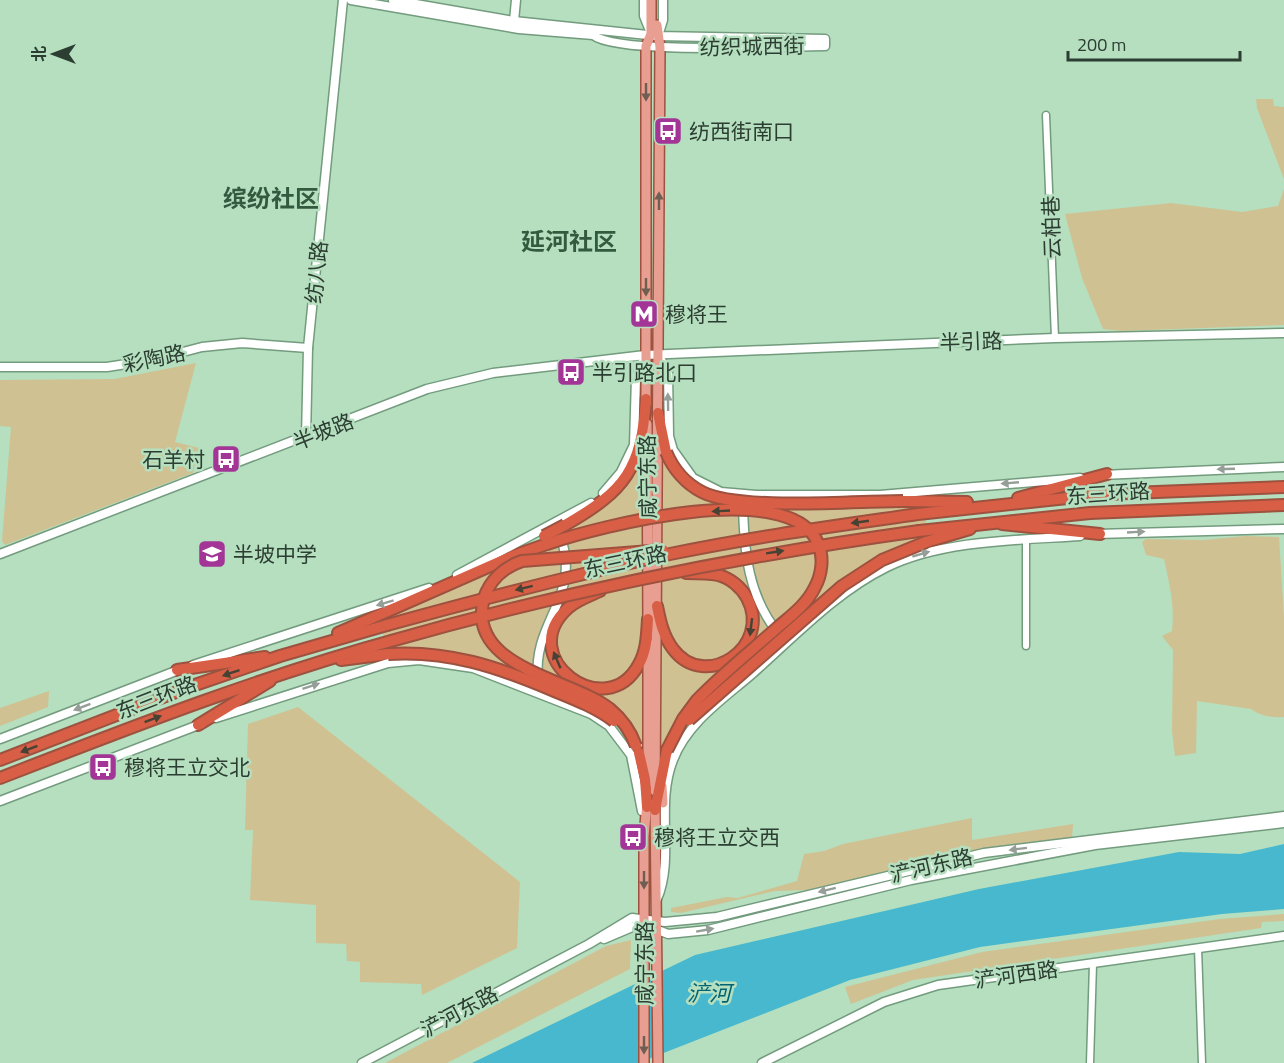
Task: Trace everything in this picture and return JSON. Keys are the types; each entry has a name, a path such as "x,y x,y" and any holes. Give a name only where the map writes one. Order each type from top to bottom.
{"highway":[{"path":"545,540 560,525 607,497 629,471 642,440 646,399"},
{"path":"658,413 666,452 674,468 701,492 721,499 753,502 1002,503 1036,491 1107,474"},
{"name":"东三环路","path":"0,760 189,687 305,648 523,588 708,547 1002,503 1105,494 1284,488"},
{"name":"东三环路","path":"0,778 203,700 308,665 477,616 664,572 919,531 991,522 1142,510 1284,505"},
{"path":"305,648 545,540 637,520 739,510 785,514 803,524 820,549 821,567 812,594 697,700 683,719 666,755 655,807"},
{"path":"666,755 691,717 842,586 882,560 926,542 991,522 1023,528 1100,534"},
{"path":"655,807 637,749 623,723 610,709 584,693 520,666 496,649 483,622 486,593 500,573 526,560 708,547"},
{"path":"657,606 665,637 676,653 685,660 700,665 716,665 729,660 742,650 751,635 752,621 745,594 726,578 705,573 664,572"},
{"path":"620,582 569,606 556,622 552,641 559,666 573,681 598,688 622,681 633,673 642,658 648,619"},
{"path":"308,665 388,654 444,655 503,669 598,710 619,725 637,749"},
{"path":"177,670 222,662 280,656"},
{"path":"198,725 279,675"}],"main road":[{"name":"咸宁东路","path":"651,0 654,35 660,47 655,807 658,1063"},
{"name":"咸宁东路","path":"644,1063 644,828 655,807 648,619 645,356 646,46 654,35 657,0"},
{"path":"657,721 662,772"}],"street":[{"name":"纺八路","path":"306,438 308,348 343,0"},
{"name":"纺织城西街","path":"351,0 519,29 593,35 600,40 646,46 825,46 825,39 654,35 514,21 393,0"},
{"path":"514,21 516,0"},
{"path":"644,0 644,16 654,35"},
{"path":"654,35 663,20 663,0"},
{"name":"云柏巷","path":"1046,115 1055,338"},
{"name":"半引路","path":"658,355 1055,338 1284,333"},
{"name":"彩陶路","path":"0,366 107,367 152,360 202,347 242,343 308,348"},
{"path":"658,355 668,371 669,436 677,458 690,476 704,486 721,492 743,495 880,495 1107,474 1283,466"},
{"name":"半坡路","path":"0,554 306,438 427,389 458,380 493,374 658,355"},
{"path":"0,739 177,670 417,592 459,575 560,525 601,495 627,462 636,438 636,377 645,356"},
{"path":"743,495 745,548 752,583 766,616 787,644"},
{"path":"540,693 539,653 561,598 565,580 564,544 560,525"},
{"path":"655,807 672,762 690,730 856,585 893,564 931,551 1026,540 1100,534 1284,529"},
{"path":"1026,540 1026,646"},
{"path":"0,801 198,725 354,672 401,661 432,661 473,668 596,717 621,738 636,768 644,828"},
{"name":"浐河东路","path":"656,926 728,915 984,853 1284,816"},
{"name":"浐河东路","path":"362,1063 589,944 629,919 656,926 673,934 708,930 911,880 1085,847 1284,823"},
{"name":"浐河西路","path":"762,1063 884,1002 938,985 1284,936"},
{"path":"1198,948 1202,1063"},
{"path":"1090,1063 1093,964"}],"shaded area":[{"path":"1256,99 1273,99 1274,106 1284,107 1284,179 1257,108"},
{"path":"1284,189 1284,325 1121,331 1103,329 1082,278 1065,214 1171,203 1242,212 1278,206"},
{"path":"196,363 175,442 199,448 193,473 5,545 2,541 11,427 0,426 0,380 115,379"},
{"path":"663,451 694,491 925,504 927,539 837,585 725,682 719,676 679,717 660,754 645,753 635,730 622,718 543,678 470,656 387,648 379,620 455,588 587,515 642,452"},
{"path":"1245,536 1279,537 1284,617 1284,717 1267,716 1251,709 1197,701 1196,753 1175,756 1172,731 1173,650 1162,636 1172,631 1171,594 1164,559 1146,555 1142,542 1146,539 1204,540"},
{"path":"49,691 48,707 0,726 0,708"},
{"path":"298,707 520,882 517,948 422,995 421,984 360,982 360,962 347,961 346,944 316,943 316,905 250,900 253,830 245,830 248,724"},
{"path":"972,818 972,840 1073,824 1072,838 988,850 811,890 775,891 681,913 671,912 671,908 727,897 738,898 797,881 804,854"},
{"path":"1284,914 1284,921 1262,922 1261,928 913,980 851,1004 845,987 982,952 1220,919"},
{"path":"631,940 630,969 447,1063 385,1063 606,946"}],"water":[{"name":"浐河","path":"1284,844 1284,909 1222,914 980,947 850,980 638,1063 472,1063 695,955 979,889 1179,852 1240,854"}],"place":[{"name":"纺西街南口","path":"668,131"},
{"name":"穆将王","path":"644,314"},
{"name":"半引路北口","path":"571,372"},
{"name":"石羊村","path":"226,459"},
{"name":"半坡中学","path":"212,554"},
{"name":"穆将王立交北","path":"103,767"},
{"name":"穆将王立交西","path":"633,837"}],"district":[{"name":"缤纷社区","path":"271,198"},
{"name":"延河社区","path":"569,241"}]}
